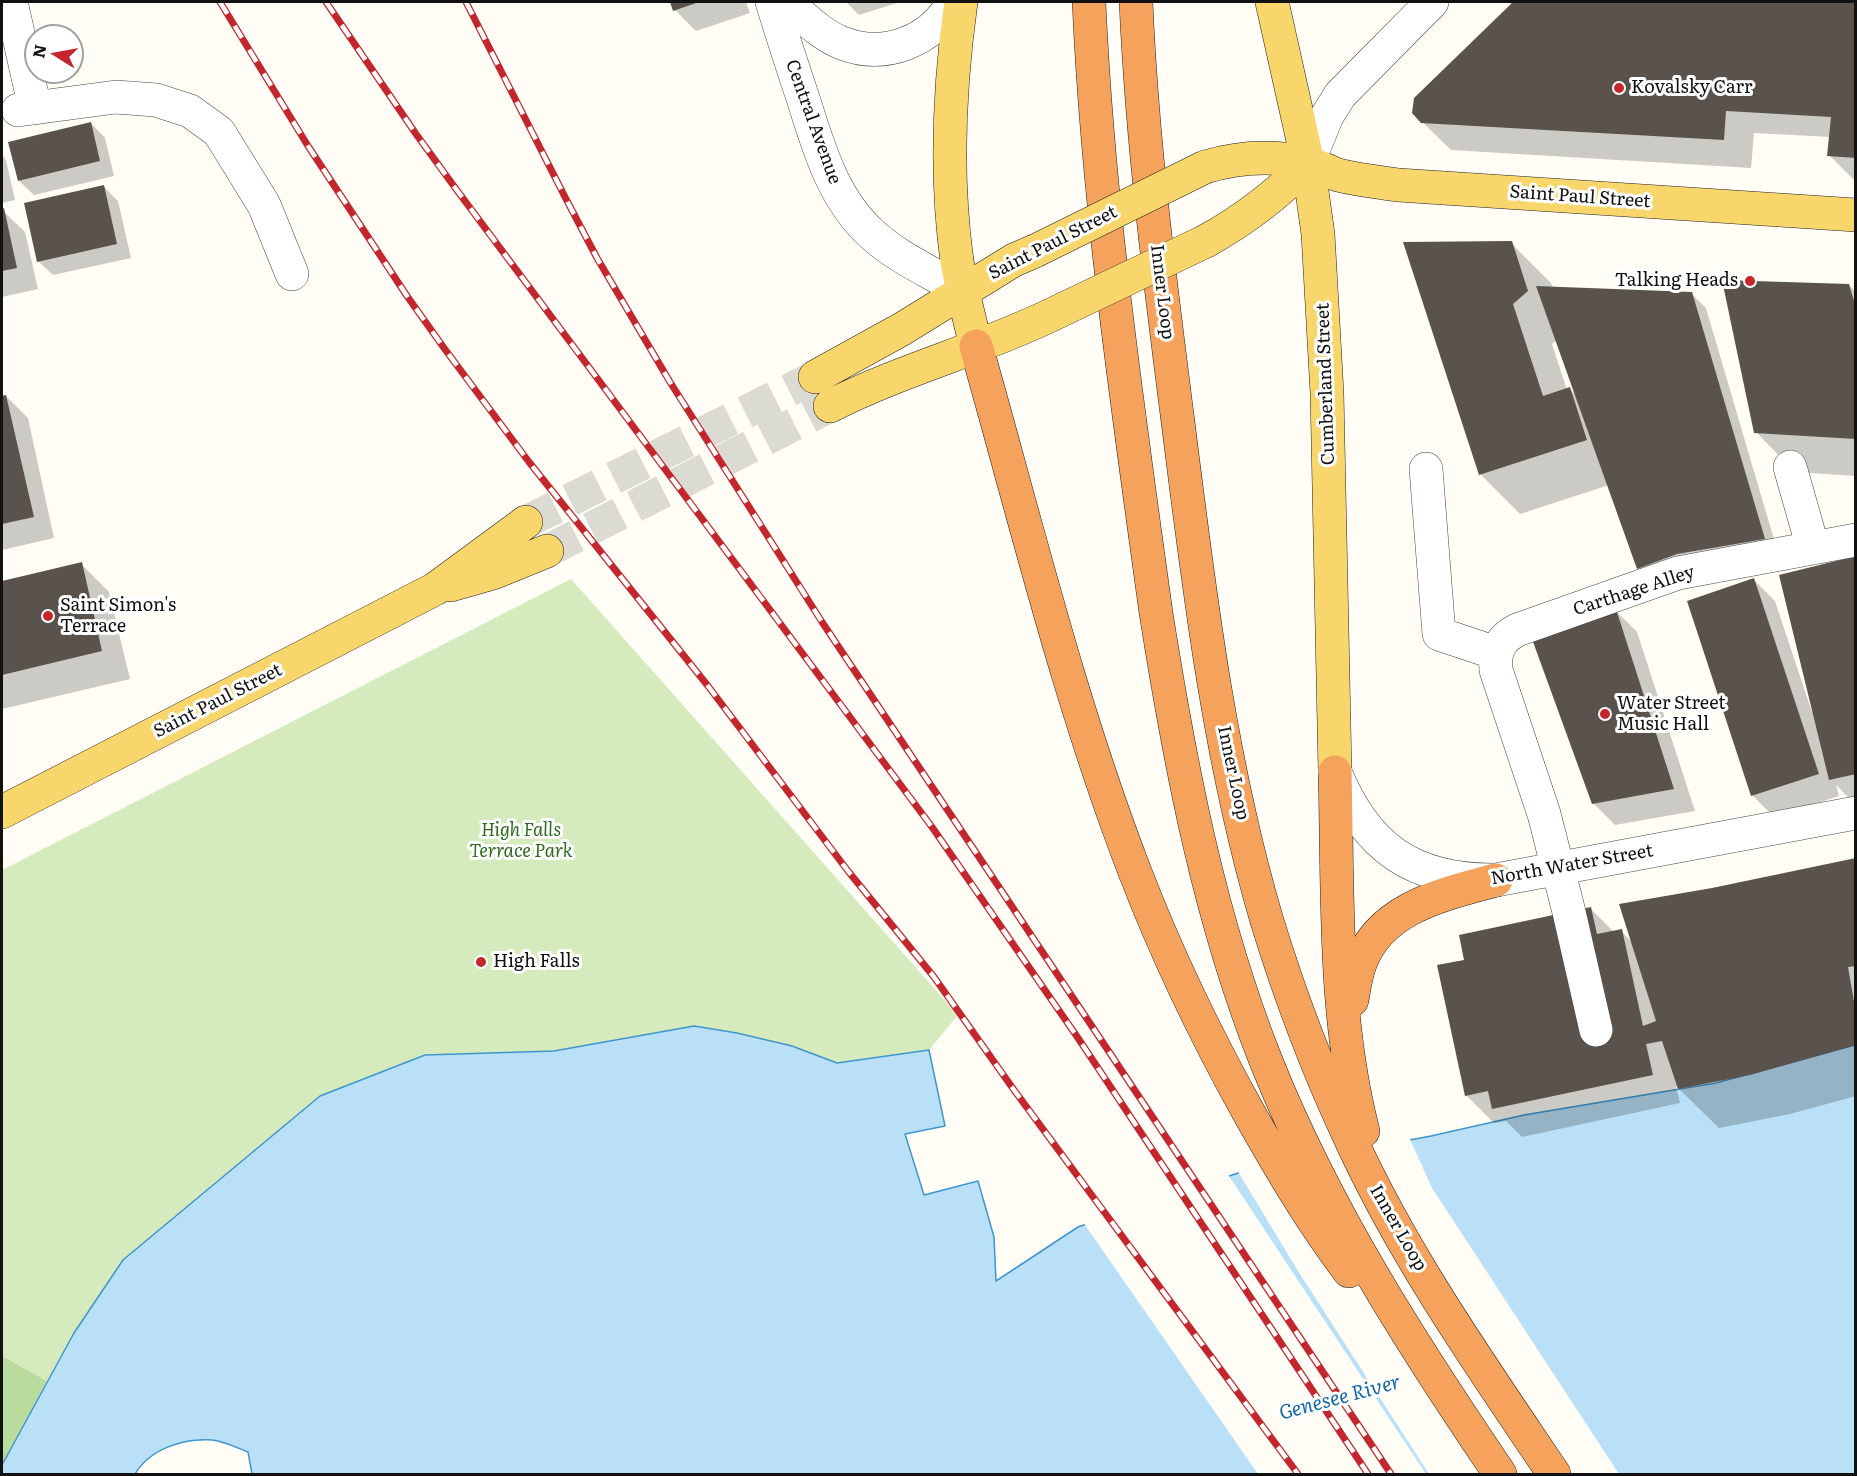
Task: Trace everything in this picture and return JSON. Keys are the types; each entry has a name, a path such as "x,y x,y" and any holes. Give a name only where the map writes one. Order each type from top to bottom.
{"highway":[{"path":"1089,2 1106,223 1146,546 1168,688 1191,806 1223,935 1265,1060 1298,1137 1379,1288 1500,1474"},
{"name":"Inner Loop","path":"1136,2 1145,145 1193,537 1223,729 1250,854 1270,929 1298,1010 1414,1258 1554,1474"},
{"path":"976,346 1068,670 1102,782 1135,872 1203,1023 1266,1144 1303,1206 1347,1269 1448,1397"},
{"path":"1335,772 1341,970 1359,1142"},
{"path":"1348,1049 1350,1011 1360,963 1379,931 1409,909 1452,892 1496,880"}],"main road":[{"path":"961,2 953,71 950,149 953,226 962,291 976,346"},
{"name":"Cumberland Street","path":"1272,2 1308,164 1318,234 1325,339 1335,772"},
{"name":"Saint Paul Street","path":"815,377 902,329 1014,260 1205,167 1226,161 1275,158 1308,164 1339,175 1398,185 1856,215"},
{"path":"830,406 900,374 1049,316 1206,242 1259,208 1308,164"},
{"name":"Saint Paul Street","path":"2,812 435,589 526,522"},
{"name":"Saint Paul Street","path":"435,589 493,573 547,551"}],"street":[{"path":"11,2 26,109 116,97 156,100 190,111 219,132 264,205 292,274"},
{"name":"Central Avenue","path":"772,2 817,140 843,198 872,235 962,291"},
{"path":"786,2 814,26 842,43 881,49 908,44 920,38 943,18 953,2"},
{"path":"1308,164 1327,116 1340,95 1432,2"},
{"path":"1790,467 1814,548"},
{"path":"1426,469 1439,634 1496,653 1496,670 1544,814 1596,1030"},
{"name":"Carthage Alley","path":"1496,653 1503,639 1517,630 1678,573 1856,540"},
{"name":"North Water Street","path":"1335,772 1354,812 1368,830 1397,856 1435,874 1474,880 1496,880 1856,813"}],"green space":[{"name":"High Falls Terrace Park","path":"571,579 958,1015 929,1050 837,1063 792,1046 694,1026 554,1051 491,1054 320,1096 199,1197 74,1333 47,1381 2,1356 2,870"},
{"path":"2,1356 47,1381 2,1465"}],"water":[{"name":"Genesee River","path":"694,1026 792,1046 837,1063 929,1050 945,1126 905,1134 924,1195 978,1181 994,1237 996,1281 1078,1227 1247,1170 1431,1136 1524,1115 1716,1083 1855,1045 1855,1474 252,1474 248,1452 221,1442 201,1440 179,1443 158,1452 141,1465 135,1474 2,1474 2,1465 74,1333 123,1260 320,1096 425,1055 554,1051"}],"pier":[{"path":"1409,1137 1432,1188 1619,1474 1429,1474 1298,1271 1237,1170"},
{"path":"1227,1173 1426,1474 1258,1474 1083,1222"}],"building":[{"path":"670,2 699,2 673,11"},
{"path":"1513,2 1856,2 1856,158 1827,156 1831,117 1726,111 1724,140 1421,123 1412,113 1414,98"},
{"path":"91,122 100,161 18,181 8,142"},
{"path":"104,185 117,244 37,262 24,203"},
{"path":"4,208 17,268 2,271 2,209"},
{"path":"1512,241 1528,291 1513,304 1543,396 1570,387 1587,440 1479,475 1403,242"},
{"path":"1722,280 1849,284 1856,308 1856,439 1754,433"},
{"path":"1536,286 1692,292 1765,539 1677,554 1637,569"},
{"path":"6,395 34,517 2,524 2,396"},
{"path":"1856,556 1856,774 1829,780 1779,575"},
{"name":"Saint Simon's Terrace","path":"82,562 102,651 2,675 2,581"},
{"path":"1754,578 1819,774 1751,796 1687,601"},
{"name":"Water Street Music Hall","path":"1616,609 1674,789 1592,804 1532,639"},
{"path":"1856,858 1856,966 1848,967 1856,1013 1856,1045 1750,1075 1678,1089 1662,1041 1646,1044 1653,1075 1492,1109 1488,1091 1465,1096 1437,965 1464,960 1459,935 1591,907 1597,934 1622,929 1643,1026 1656,1021 1619,904 1712,888"}],"tunnel":[{"path":"526,522 815,377"},
{"path":"547,551 830,406"}],"railway":[{"path":"220,2 308,146 444,348 529,462 708,686 848,871 934,977 1014,1090 1298,1474"},
{"path":"326,2 456,189 932,827 1078,1038 1368,1474"},
{"path":"466,2 597,258 670,382 822,622 1391,1474"}],"place":[{"name":"Kovalsky Carr","path":"1619,88"},
{"name":"Talking Heads","path":"1750,281"},
{"name":"Saint Simon's Terrace","path":"48,616"},
{"name":"Water Street Music Hall","path":"1605,714"},
{"name":"High Falls","path":"481,962"}]}
